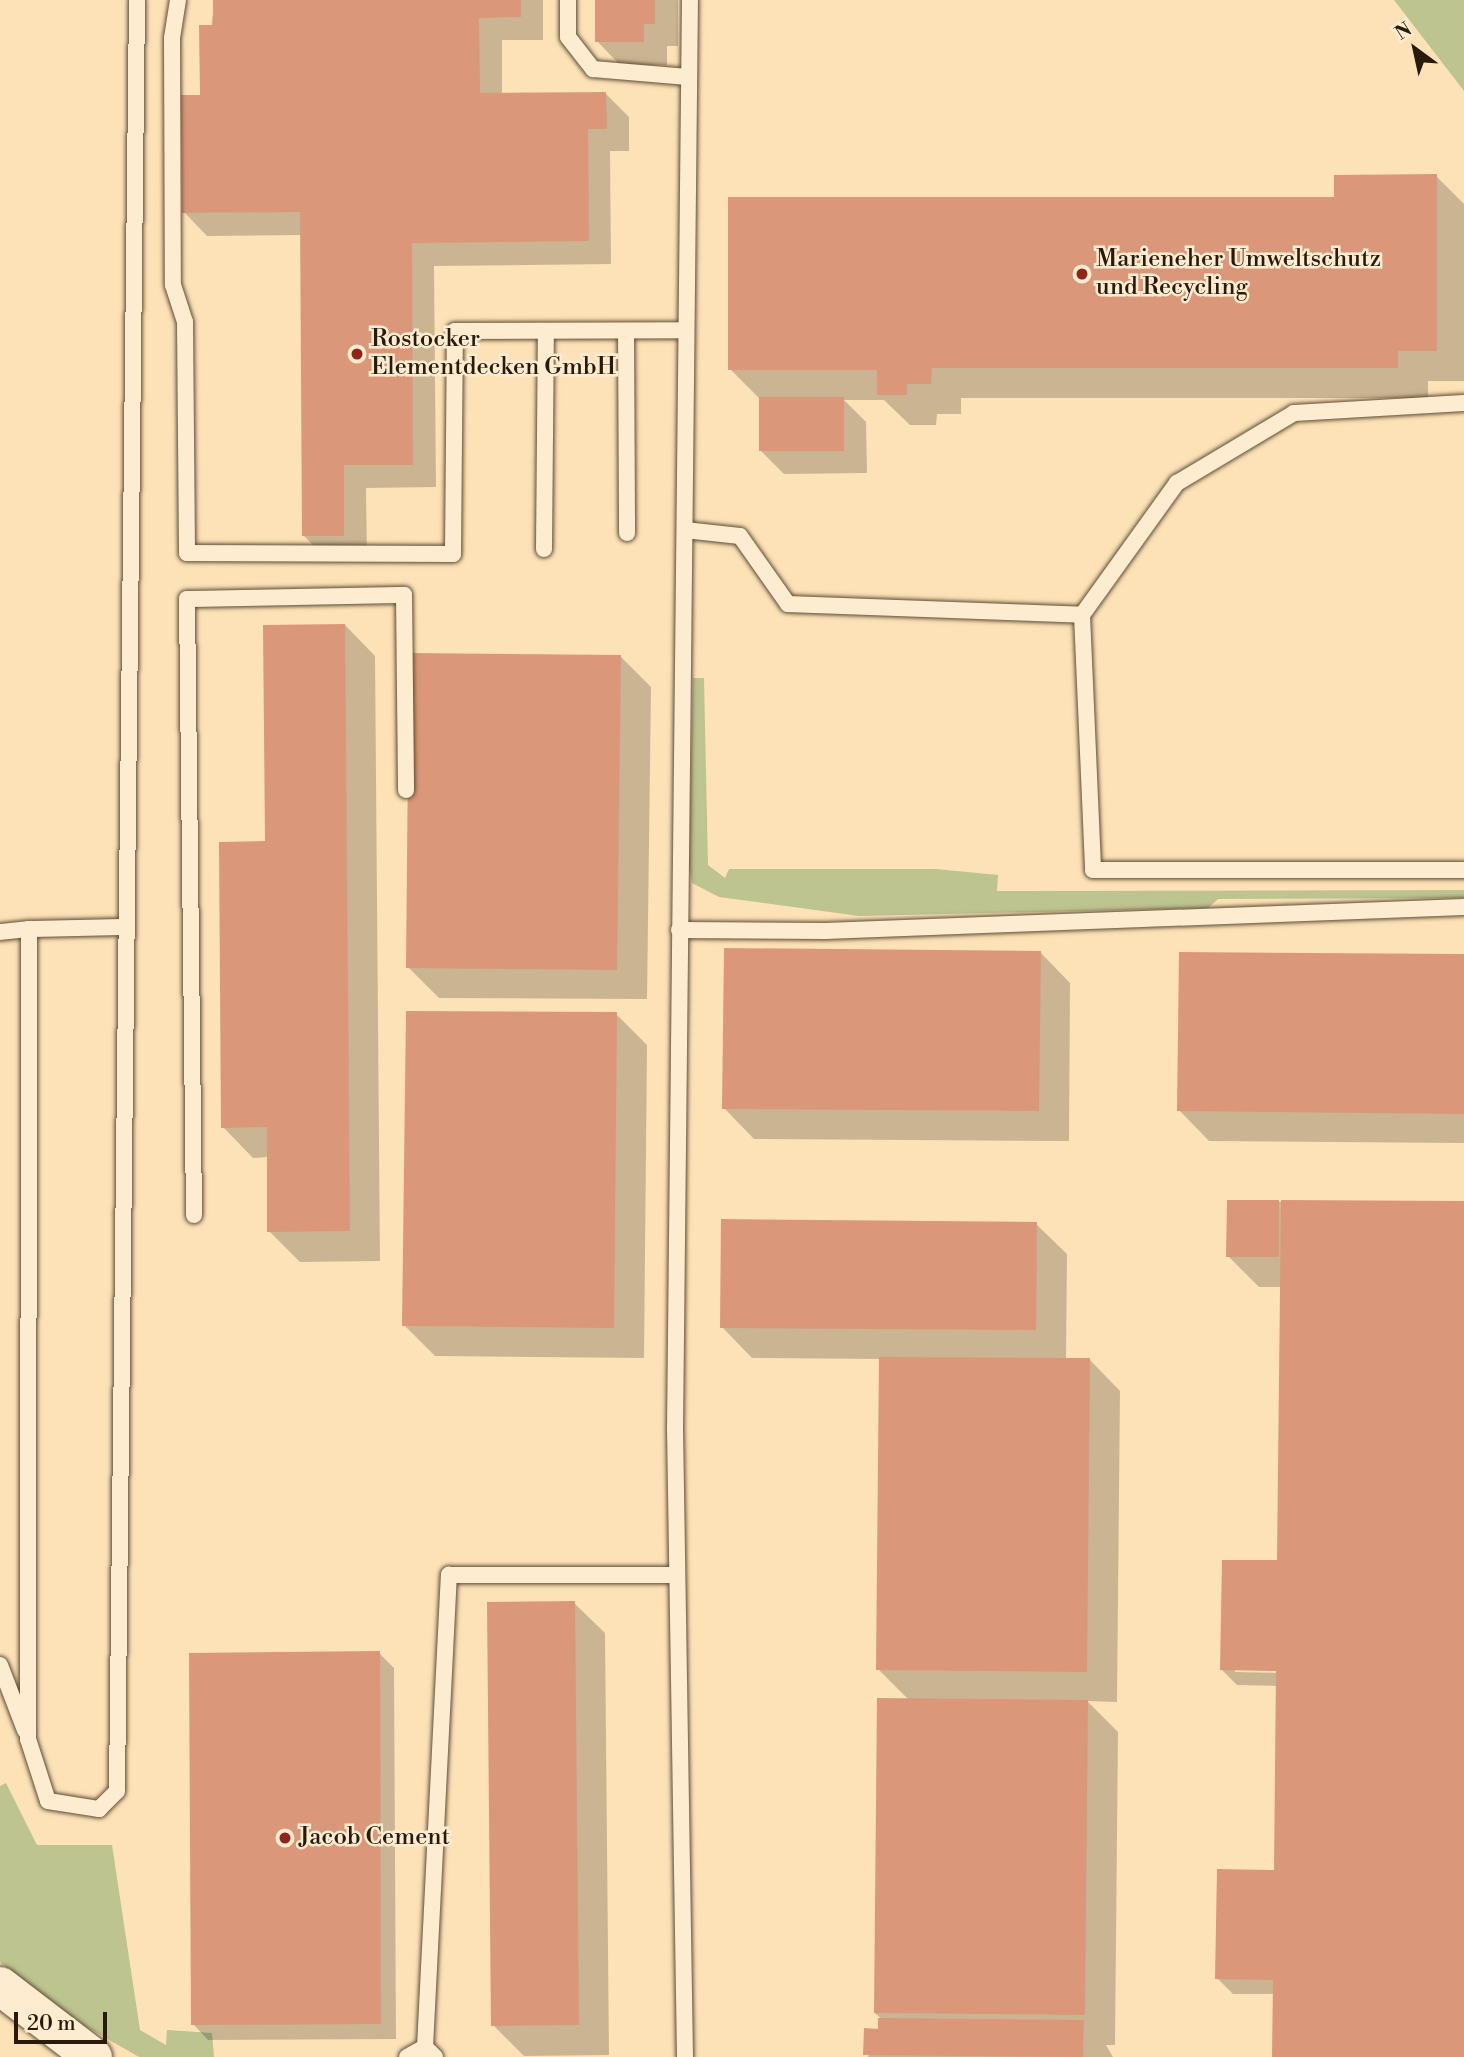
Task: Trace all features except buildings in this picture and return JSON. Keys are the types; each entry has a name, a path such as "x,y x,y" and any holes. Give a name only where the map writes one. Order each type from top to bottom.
{"street":[{"path":"0,1986 93,2057"}],"lane":[{"path":"0,1665 29,1739 48,1801 99,1809 117,1791 137,0"},
{"path":"178,0 172,38 173,285 185,322 187,552 453,554 455,331 686,330"},
{"path":"568,0 568,37 593,69 688,78"},
{"path":"685,2057 675,1575 679,930 690,0"},
{"path":"544,549 546,331"},
{"path":"626,331 627,533"},
{"path":"1464,403 1294,413 1177,483 1082,615 1093,870 1464,870"},
{"path":"685,530 740,536 788,604 1082,615"},
{"path":"194,1215 187,599 404,595 406,790"},
{"path":"679,930 825,931 1464,907"},
{"path":"0,932 125,927"},
{"path":"29,929 29,1739"},
{"path":"407,2057 430,2052 449,1575 675,1575"}],"green space":[{"path":"1394,0 1464,0 1464,91"},
{"path":"693,678 704,678 708,865 725,878 729,869 936,869 998,875 997,891 1464,890 1464,898 1218,899 1208,908 859,916 719,897 692,883 689,866"},
{"path":"6,1783 37,1845 112,1845 140,2030 166,2045 167,2030 212,2033 214,2057 139,2057 55,2009 0,1962 0,1786"}],"place":[{"name":"Marieneher Umweltschutz und Recycling","path":"1082,274"},
{"name":"Rostocker Elementdecken GmbH","path":"357,354"},
{"name":"Jacob Cement","path":"285,1838"}]}
